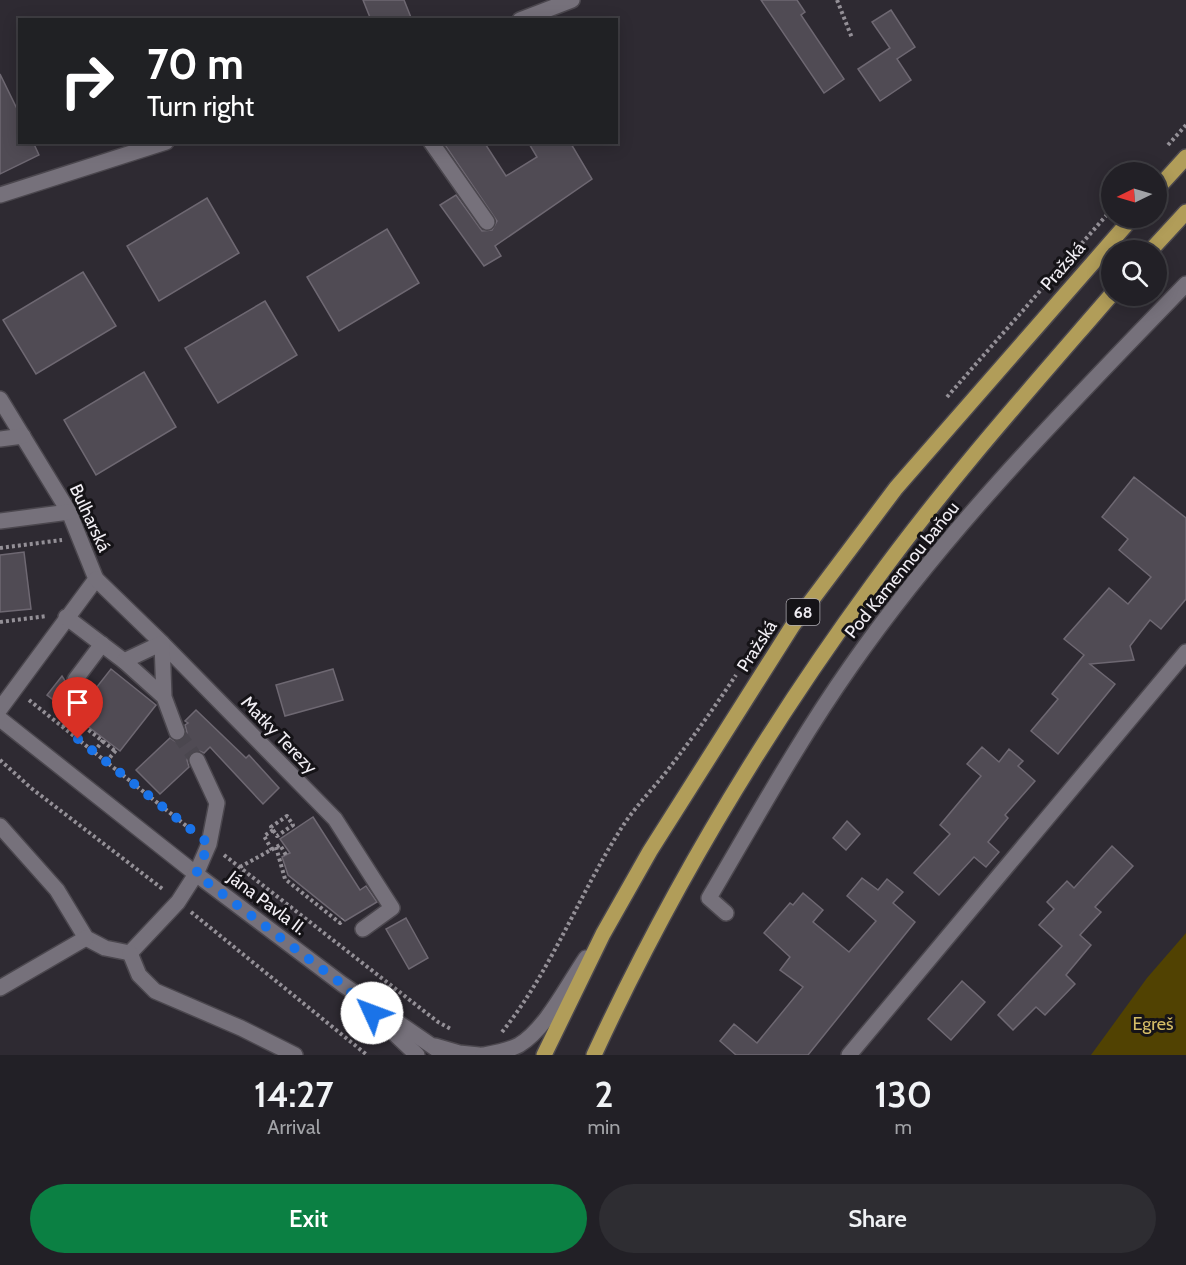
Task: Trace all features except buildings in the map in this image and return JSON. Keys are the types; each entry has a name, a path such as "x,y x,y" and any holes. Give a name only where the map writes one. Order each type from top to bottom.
{"main road":[{"path":"1167,178 1186,157"},
{"path":"1160,240 1186,212"},
{"name":"Pražská","path":"544,1055 603,933 656,841 793,625 896,488 1123,228"},
{"name":"68","path":"594,1055 713,824 794,695 874,582 977,451 1102,306"}],"street":[{"path":"525,18 572,0"},
{"path":"0,195 160,144"},
{"path":"431,144 487,222"},
{"name":"Pod Kamennou baňou","path":"726,913 709,898 791,758 851,665 924,570 1044,431 1186,284"},
{"name":"Bulharská","path":"0,399 23,436 96,579 0,709"},
{"path":"0,439 23,436"},
{"path":"0,521 61,513"},
{"name":"Matky Terezy","path":"96,579 335,819 392,908 363,929"},
{"path":"66,618 124,661 164,697"},
{"path":"124,661 162,643 164,697 177,732"},
{"path":"75,680 102,644"},
{"path":"849,1055 1186,652"},
{"name":"Jána Pavla II.","path":"0,719 196,874 342,984 445,1055"},
{"path":"130,953 178,902 196,874 209,844 218,803 197,760"},
{"path":"0,826 57,890 86,938 105,948 130,953"},
{"path":"430,1045 459,1053 481,1055 502,1052 519,1045 537,1031 603,933"},
{"path":"0,988 86,938"},
{"path":"130,953 139,975 155,991 241,1028 295,1055"},
{"name":"Jána Pavla II.","path":"342,984 417,1055"}],"path":[{"path":"837,0 852,38"},
{"path":"61,513 64,540 68,549"},
{"path":"0,548 64,540"},
{"path":"0,622 51,616 44,625"},
{"path":"14,688 351,956 438,1022 454,1031"},
{"path":"63,727 71,716 116,750 106,762"},
{"path":"94,752 103,740"},
{"path":"277,836 293,825 287,816 271,827 277,836 276,847 285,879 340,923 343,919"},
{"path":"273,830 264,836 286,855"},
{"path":"240,867 276,847"}],"green space":[{"name":"Egreš","path":"1186,933 1186,1055 1091,1055 1147,978"}],"tunnel":[{"path":"177,732 197,760"}],"route":[{"path":"78,739 209,844 196,874 342,984 372,1013"}]}
